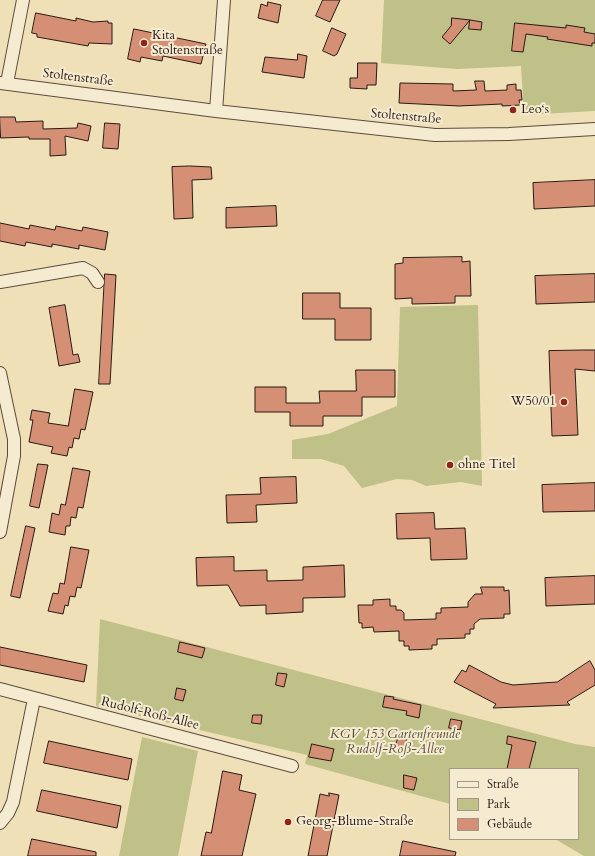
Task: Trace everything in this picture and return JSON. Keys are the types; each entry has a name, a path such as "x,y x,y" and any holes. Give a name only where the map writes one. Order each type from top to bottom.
{"street":[{"name":"Stoltenstraße","path":"23,0 4,83 216,111 435,135 509,134 595,129"},
{"path":"216,111 224,0"},
{"path":"0,282 83,268 92,273 98,282"},
{"path":"0,373 14,439 14,456 0,532"},
{"name":"Rudolf-Roß-Allee","path":"0,689 292,766"},
{"path":"0,823 8,813 13,802 34,699"}],"green space":[{"path":"384,0 595,0 595,111 524,115 521,66 457,69 381,63"},
{"path":"478,305 482,486 461,482 426,486 412,480 397,479 362,488 344,466 321,459 292,459 292,440 328,434 397,406 400,307"},
{"name":"KGV 153 Gartenfreunde Rudolf-Roß-Allee","path":"100,619 575,744 595,747 595,856 584,856 557,840 579,840 579,768 449,768 449,804 305,764 307,755 96,706"},
{"path":"142,737 198,751 178,856 119,856"}],"building":[{"path":"323,0 340,0 330,22 316,16"},
{"path":"268,2 281,5 278,23 258,18 261,4 267,6"},
{"path":"36,13 76,21 76,18 93,22 108,21 108,23 112,23 112,44 89,43 88,46 37,37 37,34 32,33"},
{"path":"452,18 470,20 450,44 442,37 451,26"},
{"path":"470,20 482,22 481,30 469,29"},
{"path":"515,23 566,28 566,25 585,28 584,32 595,34 595,43 592,43 592,46 526,34 523,52 512,51"},
{"path":"332,28 346,34 337,54 334,56 323,51"},
{"path":"134,29 206,44 201,64 163,56 162,61 141,57 140,62 128,59"},
{"path":"298,54 307,56 304,78 262,72 265,57 297,60"},
{"path":"358,63 377,63 376,85 367,85 367,89 350,88 350,78 357,78"},
{"path":"475,81 484,81 485,91 507,90 507,85 516,84 516,90 521,90 522,100 519,100 520,105 502,106 502,104 459,106 399,103 400,83 453,84 453,91 476,90"},
{"path":"0,117 15,117 16,122 43,121 43,129 77,128 78,123 91,126 88,141 65,136 66,155 50,156 50,139 29,139 29,137 1,138"},
{"path":"105,123 120,124 118,149 103,148"},
{"path":"172,167 211,167 212,179 192,180 193,218 174,219"},
{"path":"595,180 595,206 534,209 533,183"},
{"path":"276,206 277,226 226,228 226,208"},
{"path":"0,223 29,229 30,225 55,230 56,226 82,231 83,227 108,232 105,250 79,245 79,249 52,244 52,247 26,242 25,246 0,241"},
{"path":"462,257 462,262 470,261 471,296 455,296 455,303 412,304 412,298 395,299 395,264 403,263 403,258"},
{"path":"105,274 116,275 110,384 99,384"},
{"path":"595,274 595,302 536,304 535,276"},
{"path":"303,293 340,293 340,308 371,308 371,340 335,340 335,319 303,319"},
{"path":"65,305 73,355 78,354 80,362 59,366 49,308"},
{"name":"W50/01","path":"595,350 595,371 575,369 578,435 552,436 549,351"},
{"path":"356,370 395,370 395,397 362,397 362,416 323,416 323,426 290,426 290,412 255,412 255,387 286,387 286,403 320,403 319,391 356,391"},
{"path":"75,389 93,392 85,430 81,429 79,439 74,438 72,448 69,447 67,456 51,453 53,447 29,442 33,420 30,420 32,410 50,413 48,423 68,426"},
{"path":"38,464 48,465 39,508 30,506"},
{"path":"73,468 90,471 83,508 78,507 76,518 71,517 70,526 66,526 65,535 49,532 52,513 59,515 61,504 65,505"},
{"path":"296,477 297,503 256,505 257,522 227,523 226,495 261,494 260,478"},
{"path":"595,483 595,511 543,512 542,485"},
{"path":"434,513 435,529 465,528 467,559 431,560 430,538 397,539 396,514"},
{"path":"26,526 35,528 20,598 11,596"},
{"path":"71,547 89,550 81,588 77,587 75,597 70,596 68,606 65,605 63,614 48,611 53,593 58,594 60,583 64,584"},
{"path":"234,557 234,571 267,570 267,581 303,580 303,567 344,565 345,597 303,598 303,612 266,614 266,605 240,606 228,585 197,586 196,558"},
{"path":"595,576 595,604 546,606 545,578"},
{"path":"481,587 504,587 504,591 509,590 510,614 504,614 504,618 480,619 474,624 474,629 470,629 470,634 465,634 465,638 437,639 437,645 432,645 432,649 409,650 409,646 404,646 404,641 399,641 399,631 374,632 373,627 362,628 362,623 359,623 358,605 373,605 373,600 390,599 390,606 396,606 396,610 401,610 404,613 404,620 436,619 436,613 441,613 441,608 468,607 468,602 475,594 482,594"},
{"path":"180,642 205,648 202,658 178,652"},
{"path":"0,647 87,665 84,682 0,665"},
{"path":"590,661 595,670 595,685 567,702 570,705 493,708 496,704 454,682 462,670 466,672 469,665 501,682 513,685 557,682"},
{"path":"278,673 287,674 284,687 276,685"},
{"path":"177,688 186,690 183,701 175,699"},
{"path":"385,696 394,697 393,699 421,705 419,718 406,715 407,711 383,707"},
{"path":"253,715 262,715 261,724 252,723"},
{"path":"451,719 462,721 460,730 449,728"},
{"path":"508,736 536,742 529,768 507,768 512,745 507,744"},
{"path":"398,738 407,740 405,748 396,746"},
{"path":"49,741 132,759 128,780 44,763"},
{"path":"312,744 334,749 331,761 309,757"},
{"path":"223,771 242,775 239,790 256,794 242,856 201,856 206,832 211,833"},
{"path":"404,775 417,778 414,790 404,788"},
{"path":"42,790 121,806 117,828 37,811"},
{"path":"329,793 339,795 327,856 308,856 320,794 329,796"},
{"path":"32,839 96,852 96,856 28,856"},
{"path":"403,841 456,852 455,856 400,856"}],"place":[{"name":"Kita Stoltenstraße","path":"144,43"},
{"name":"Leo‘s","path":"513,110"},
{"name":"W50/01","path":"564,402"},
{"name":"ohne Titel","path":"450,465"},
{"name":"Georg-Blume-Straße","path":"288,822"}]}
